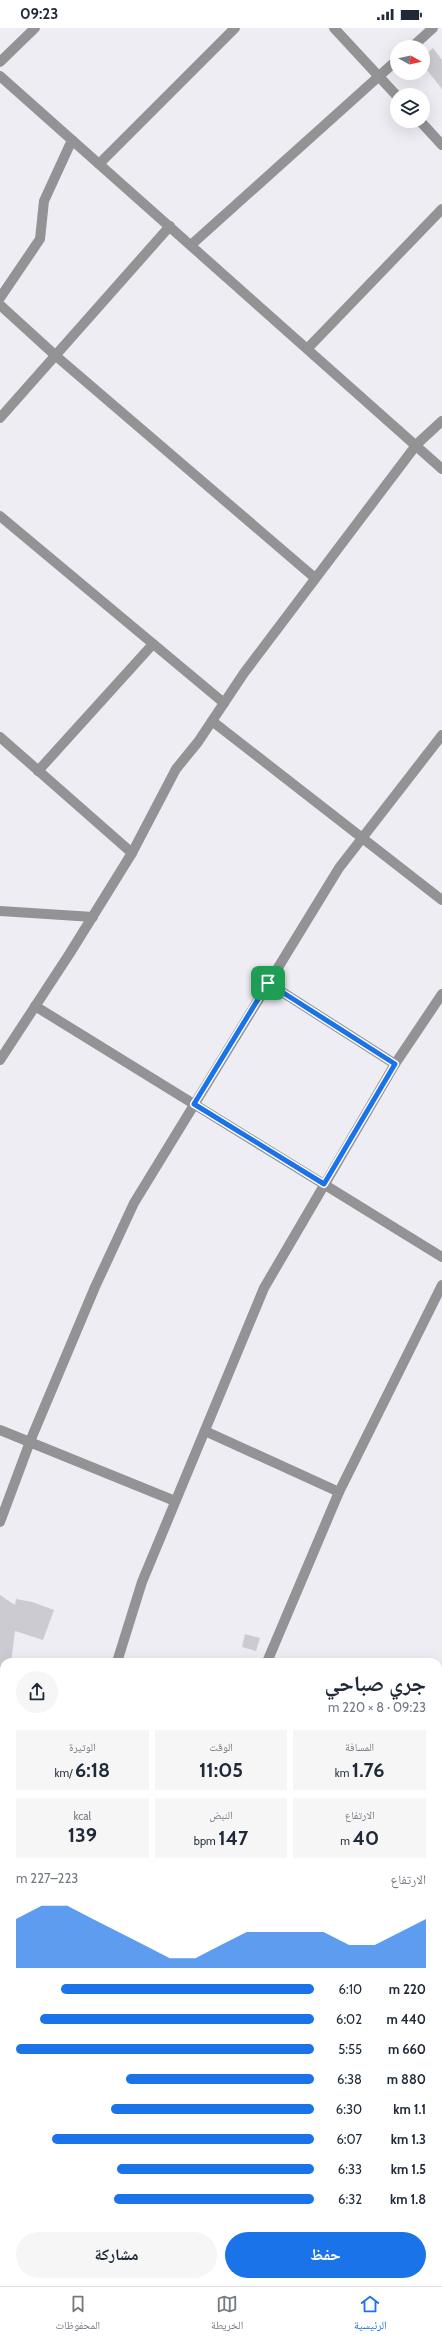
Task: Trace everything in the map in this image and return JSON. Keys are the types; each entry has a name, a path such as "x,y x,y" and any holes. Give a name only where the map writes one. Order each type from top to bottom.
{"street":[{"path":"0,62 34,28"},
{"path":"99,164 235,28"},
{"path":"334,28 390,88"},
{"path":"420,40 433,28"},
{"path":"191,245 390,66"},
{"path":"0,76 416,444 442,469"},
{"path":"426,128 442,145"},
{"path":"0,298 40,239 44,201 72,140"},
{"path":"308,348 442,209"},
{"path":"0,418 170,226"},
{"path":"0,305 56,356 315,578"},
{"path":"0,1060 93,917 132,853 176,769 212,721 244,673 416,444 442,421"},
{"path":"0,516 224,703"},
{"path":"38,770 153,644"},
{"path":"212,721 442,900"},
{"path":"0,1522 30,1442 95,1287 134,1203 338,868 442,735"},
{"path":"0,737 132,853"},
{"path":"0,911 93,917"},
{"path":"268,983 395,1064"},
{"path":"117,1658 142,1582 264,1288 395,1064 442,994"},
{"path":"35,1006 442,1257"},
{"path":"268,1658 339,1492 442,1285"},
{"path":"0,1430 176,1501"},
{"path":"205,1431 339,1492"}],"building":[{"path":"433,48 442,60 442,89 430,74 430,51"},
{"path":"0,1595 15,1605 16,1599 32,1602 54,1610 43,1640 15,1631 12,1658 0,1658"},
{"path":"245,1634 260,1638 256,1651 242,1647"}],"route":[{"path":"268,983 395,1064 324,1184 194,1104 268,983"}]}
